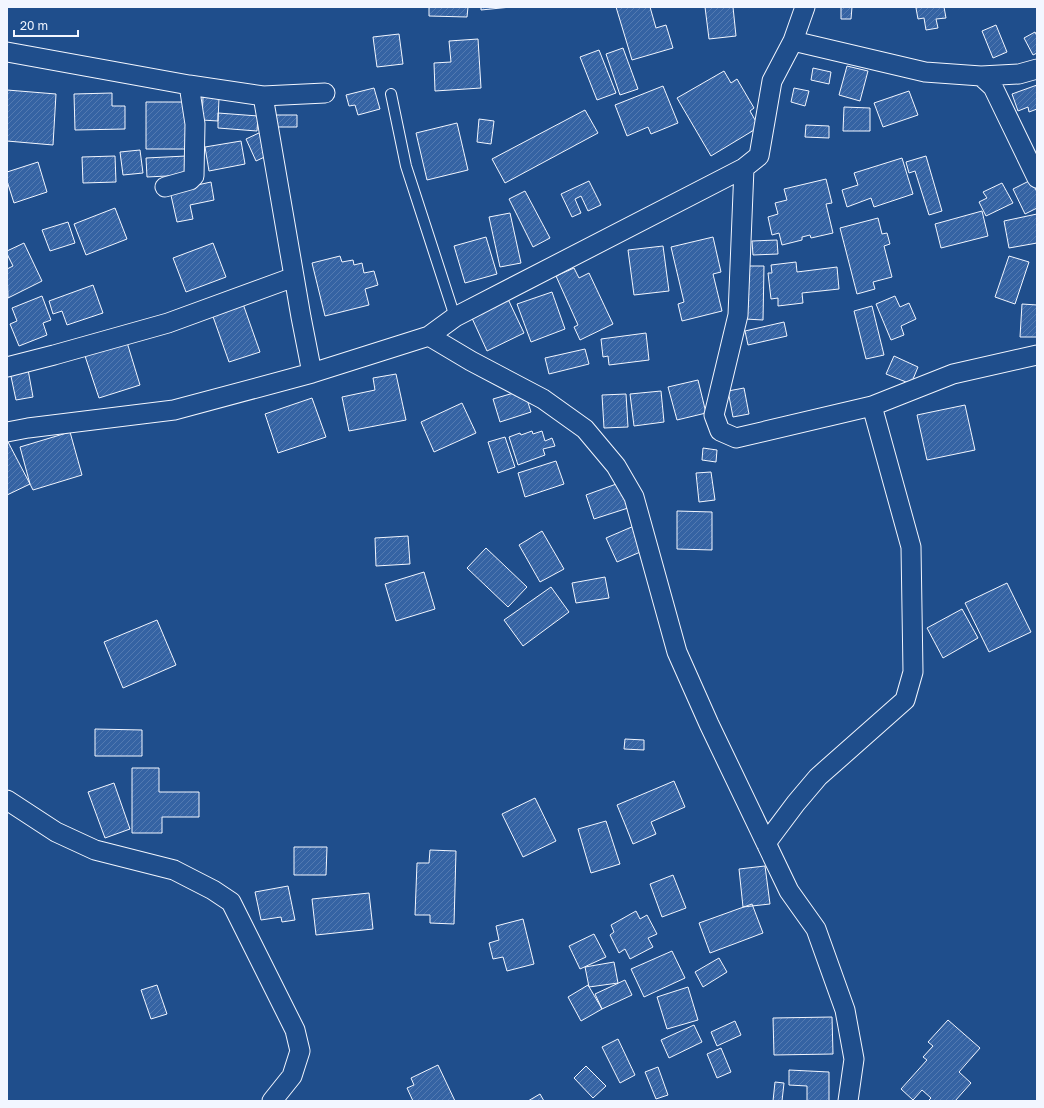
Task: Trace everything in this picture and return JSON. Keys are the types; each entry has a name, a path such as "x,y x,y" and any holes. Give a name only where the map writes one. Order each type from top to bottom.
{"street":[{"path":"7,432 28,428 174,410 312,373 429,336 455,317 744,168 759,156 772,81 793,41 805,7"},
{"path":"793,41 925,72 981,76 1019,74 1037,69"},
{"path":"7,52 190,85 262,96 325,93"},
{"path":"981,76 993,87 1037,178"},
{"path":"165,187 190,180 194,176 195,124 190,85"},
{"path":"262,96 312,373"},
{"path":"744,168 738,315 714,415 720,431 736,438 872,406 953,374 1037,354"},
{"path":"7,367 168,323 294,277"},
{"path":"429,336 470,361 549,403 585,429 616,466 634,497 677,652 709,724 788,891 816,929 845,1010 854,1059 848,1101"},
{"path":"766,843 818,777 905,700 913,672 911,547 872,406"},
{"path":"7,800 56,832 95,850 174,870 213,890 231,902 295,1030 300,1051 292,1076 272,1101"}],"lane":[{"path":"391,94 406,166 455,317"}],"building":[{"path":"429,7 468,7 467,17 429,16"},
{"path":"481,7 511,7 481,10"},
{"path":"616,7 650,7 656,28 666,25 673,48 632,60"},
{"path":"705,7 733,7 736,36 709,39"},
{"path":"841,7 852,7 851,19 841,19"},
{"path":"944,7 946,18 936,19 938,28 926,30 924,18 918,19 916,8"},
{"path":"996,25 1007,52 993,58 982,31"},
{"path":"1035,32 1037,36 1037,53 1033,55 1024,38"},
{"path":"399,34 403,64 377,67 373,37"},
{"path":"478,39 481,88 435,91 434,63 451,62 449,41"},
{"path":"623,48 638,89 620,95 606,54"},
{"path":"599,50 616,93 597,100 580,57"},
{"path":"847,66 868,71 860,101 839,95"},
{"path":"813,68 831,72 829,84 811,80"},
{"path":"724,71 731,83 737,79 754,108 750,111 759,127 711,156 677,98"},
{"path":"1037,85 1037,109 1029,112 1028,107 1018,111 1012,94"},
{"path":"663,86 678,123 651,134 648,127 627,136 615,105"},
{"path":"374,88 380,109 358,115 355,105 349,106 346,95"},
{"path":"794,88 809,91 805,106 791,102"},
{"path":"7,90 56,94 53,145 7,141"},
{"path":"909,91 918,115 883,127 874,103"},
{"path":"112,93 112,106 125,106 125,129 75,130 74,94"},
{"path":"203,97 219,98 218,121 202,120"},
{"path":"146,102 188,102 189,149 146,149"},
{"path":"844,107 870,108 870,131 843,131"},
{"path":"585,110 598,133 505,183 492,159"},
{"path":"218,113 258,116 257,131 218,128"},
{"path":"272,115 297,115 297,127 272,127"},
{"path":"479,119 494,121 491,144 477,142"},
{"path":"457,123 468,170 427,180 416,133"},
{"path":"806,125 829,126 829,138 805,137"},
{"path":"261,132 271,154 256,161 246,139"},
{"path":"241,141 245,164 209,171 205,147"},
{"path":"140,150 143,173 123,175 120,152"},
{"path":"115,156 116,182 83,183 82,157"},
{"path":"186,156 187,175 147,177 146,158"},
{"path":"926,156 942,211 929,215 915,171 909,173 906,162"},
{"path":"902,158 913,194 874,207 871,198 847,207 842,190 858,185 854,173"},
{"path":"38,162 47,192 14,203 7,181 7,172"},
{"path":"826,179 832,203 826,204 833,233 811,238 810,235 802,237 802,240 782,245 779,233 772,235 768,217 778,214 775,203 787,200 784,189"},
{"path":"1031,180 1037,192 1037,208 1025,214 1013,189"},
{"path":"589,181 601,205 588,211 581,196 575,199 581,213 572,217 561,194"},
{"path":"211,182 214,200 190,205 193,219 177,222 170,191"},
{"path":"1002,183 1013,203 986,216 979,202 987,198 983,192"},
{"path":"525,191 550,238 533,247 509,199"},
{"path":"115,208 127,239 86,255 74,224"},
{"path":"982,211 988,236 941,248 935,224"},
{"path":"510,213 521,263 500,267 489,217"},
{"path":"1037,214 1037,243 1009,248 1004,221"},
{"path":"878,218 882,234 887,233 890,244 884,246 892,277 873,282 875,289 857,294 840,228"},
{"path":"68,222 75,243 50,251 42,230"},
{"path":"486,237 497,274 465,283 454,246"},
{"path":"713,237 721,272 713,274 722,311 682,321 678,304 684,302 671,247"},
{"path":"777,240 778,254 753,255 752,241"},
{"path":"24,243 42,281 8,298 7,269 13,266 7,251"},
{"path":"213,243 226,277 186,292 173,258"},
{"path":"663,246 669,291 634,295 628,250"},
{"path":"340,256 342,262 353,260 354,265 362,263 364,273 374,271 378,285 365,289 369,305 325,316 312,263"},
{"path":"1009,256 1029,262 1015,304 995,297"},
{"path":"796,262 797,272 837,267 839,289 802,293 803,303 778,306 778,298 771,299 768,273 772,273 771,265"},
{"path":"747,266 764,266 763,320 745,319"},
{"path":"574,268 579,278 589,273 613,324 580,340 574,327 578,325 556,276"},
{"path":"93,285 103,313 67,325 62,311 53,314 49,301"},
{"path":"552,292 565,329 531,342 517,304"},
{"path":"42,296 51,320 43,323 47,335 19,346 10,324 17,321 12,308"},
{"path":"895,296 900,307 909,303 916,319 901,326 904,335 891,340 876,304"},
{"path":"508,299 524,333 487,351 471,316"},
{"path":"242,301 260,352 229,362 211,311"},
{"path":"1022,304 1037,305 1037,337 1020,337"},
{"path":"872,306 884,355 866,359 854,311"},
{"path":"784,322 787,336 748,345 745,331"},
{"path":"646,333 649,360 609,365 608,356 603,357 601,339"},
{"path":"126,339 140,385 99,398 84,353"},
{"path":"585,349 589,364 549,374 545,358"},
{"path":"894,356 918,367 911,384 886,374"},
{"path":"27,364 33,397 16,400 9,367"},
{"path":"396,374 406,420 349,431 342,397 375,390 373,378"},
{"path":"698,380 706,413 677,420 668,387"},
{"path":"744,388 749,414 733,417 728,391"},
{"path":"524,390 531,412 500,422 493,399"},
{"path":"661,391 664,422 634,426 630,394"},
{"path":"626,394 628,427 604,428 602,395"},
{"path":"312,398 326,437 278,453 265,414"},
{"path":"462,403 476,433 434,452 421,422"},
{"path":"965,405 975,450 927,460 917,415"},
{"path":"532,431 533,434 542,431 545,441 552,438 555,446 543,449 545,455 518,465 509,437"},
{"path":"70,432 82,475 33,490 20,447"},
{"path":"505,437 515,467 498,473 488,442"},
{"path":"7,440 30,484 7,495"},
{"path":"703,448 717,450 716,462 702,460"},
{"path":"556,461 564,484 525,497 518,473"},
{"path":"711,472 715,500 699,502 696,473"},
{"path":"619,483 628,508 594,519 586,495"},
{"path":"677,511 712,512 712,550 677,549"},
{"path":"634,526 645,550 617,562 606,538"},
{"path":"542,531 564,569 540,582 519,545"},
{"path":"408,536 410,564 376,566 375,538"},
{"path":"486,548 527,587 508,607 467,568"},
{"path":"424,572 435,609 396,621 385,584"},
{"path":"605,577 609,598 576,603 572,583"},
{"path":"1007,583 1031,632 989,652 965,603"},
{"path":"551,587 569,612 523,646 504,620"},
{"path":"962,609 978,638 943,658 927,628"},
{"path":"157,620 176,665 123,688 104,642"},
{"path":"95,729 142,730 142,756 95,756"},
{"path":"625,739 644,740 644,750 624,749"},
{"path":"132,768 159,768 159,792 199,792 199,817 162,817 162,833 132,833"},
{"path":"674,781 685,807 651,822 656,834 633,844 617,805"},
{"path":"114,783 130,829 105,838 88,792"},
{"path":"535,798 556,841 523,857 502,814"},
{"path":"606,821 620,864 591,873 578,829"},
{"path":"294,847 327,847 326,875 294,875"},
{"path":"430,850 456,851 454,924 430,923 430,915 415,915 417,863 429,863"},
{"path":"765,866 770,904 743,907 739,869"},
{"path":"673,875 686,908 662,917 650,884"},
{"path":"288,886 295,920 282,922 281,917 261,920 255,892"},
{"path":"369,893 373,929 316,935 312,899"},
{"path":"752,904 763,933 710,953 699,923"},
{"path":"636,911 640,919 647,915 657,934 648,938 653,947 630,959 625,949 619,953 610,935 614,932 611,925"},
{"path":"523,919 534,964 507,971 503,957 493,959 489,943 499,940 496,926"},
{"path":"594,934 606,957 580,969 569,946"},
{"path":"672,951 685,978 644,997 631,969"},
{"path":"719,958 727,972 703,987 695,972"},
{"path":"614,962 618,983 589,987 585,967"},
{"path":"625,980 632,995 602,1009 595,994"},
{"path":"157,985 167,1014 151,1019 141,990"},
{"path":"588,985 602,1009 581,1021 568,997"},
{"path":"688,987 698,1020 667,1029 657,997"},
{"path":"832,1017 833,1054 774,1055 773,1018"},
{"path":"948,1020 980,1048 959,1072 971,1083 955,1101 928,1101 931,1098 922,1090 913,1100 901,1089 927,1060 923,1057 933,1046 928,1042"},
{"path":"735,1021 741,1035 717,1046 711,1032"},
{"path":"694,1025 702,1042 669,1058 661,1040"},
{"path":"618,1039 635,1075 620,1083 602,1047"},
{"path":"721,1048 731,1072 717,1078 707,1054"},
{"path":"438,1065 455,1101 413,1101 407,1088 414,1085 411,1078"},
{"path":"586,1066 606,1086 593,1098 574,1078"},
{"path":"658,1067 668,1095 656,1099 645,1072"},
{"path":"789,1070 829,1072 829,1101 807,1101 807,1086 789,1085"},
{"path":"775,1082 784,1083 782,1101 773,1101"},
{"path":"540,1094 544,1101 528,1101"}]}
